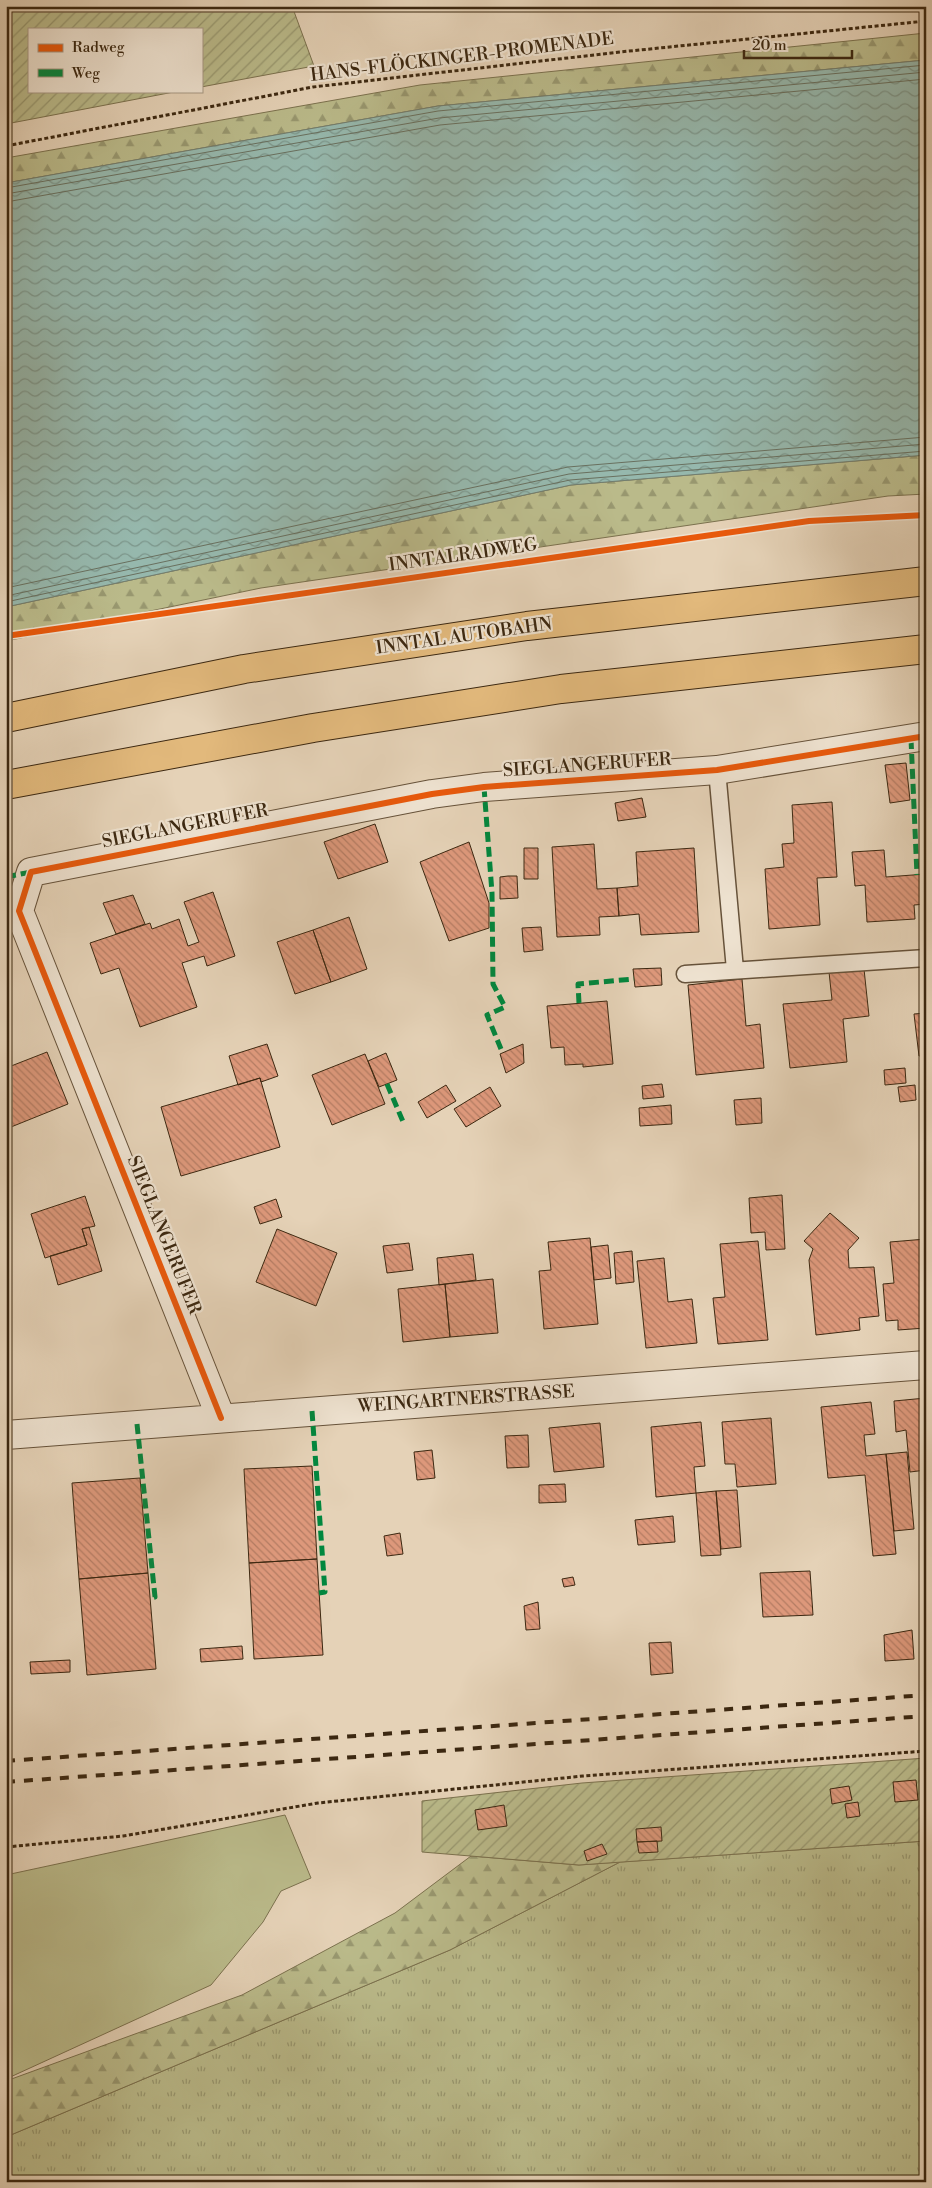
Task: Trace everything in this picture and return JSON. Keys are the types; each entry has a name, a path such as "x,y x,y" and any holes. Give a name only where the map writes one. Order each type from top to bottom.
{"highway":[{"name":"INNTAL AUTOBAHN","path":"6,718 244,669 527,626 926,581"},
{"path":"6,785 313,728 552,691 926,649"}],"street":[{"name":"SIEGLANGERUFER","path":"221,1418 19,912 32,872 432,794 484,787 717,770 926,736"},
{"name":"WEINGARTNERSTRASSE","path":"6,1435 926,1365"}],"lane":[{"path":"717,770 735,970"},
{"path":"685,974 926,958"}],"path":[{"path":"6,1847 123,1836 318,1803 583,1776 926,1751"}],"green space":[{"path":"6,6 292,6 314,66 202,87 202,28 28,28 28,92 174,92 6,124"},
{"path":"926,33 926,60 438,106 6,183 6,158 420,85"},
{"path":"926,455 926,494 888,496 261,588 6,641 6,607 571,485"},
{"path":"926,1758 926,1841 579,1865 422,1852 422,1801 582,1783"},
{"path":"285,1815 311,1878 281,1891 263,1922 211,1985 6,2079 6,1875"},
{"path":"926,1841 926,2182 6,2182 6,2137 450,1950 620,1862"},
{"path":"471,1856 579,1865 620,1862 450,1950 6,2137 6,2081 242,1995 395,1913"}],"water":[{"path":"926,60 926,455 571,485 6,607 6,183 438,106"}],"building":[{"path":"906,763 910,800 890,803 885,765"},
{"path":"642,798 646,817 618,821 615,803"},
{"path":"832,802 837,877 817,878 820,925 769,929 765,869 784,867 782,844 794,843 792,805"},
{"path":"375,824 388,862 338,879 324,842"},
{"path":"469,842 489,903 489,928 449,941 420,862"},
{"path":"594,844 597,889 617,888 619,916 599,917 600,935 557,937 552,847"},
{"path":"524,848 538,848 538,879 524,879"},
{"path":"694,848 699,932 641,935 639,914 619,916 617,888 638,886 636,852"},
{"path":"884,850 886,877 926,874 926,904 914,905 915,919 867,922 865,885 855,886 852,852"},
{"path":"517,876 518,898 500,899 500,877"},
{"path":"213,892 235,956 207,966 204,956 182,963 197,1007 140,1027 119,968 101,974 90,943 150,923 152,929 179,919 188,946 199,942 184,902"},
{"path":"133,895 145,924 116,934 103,903"},
{"path":"349,917 367,969 331,982 313,930"},
{"path":"541,927 543,950 524,952 522,928"},
{"path":"313,930 331,982 295,994 277,942"},
{"path":"661,968 662,985 635,987 633,969"},
{"path":"864,969 869,1016 843,1019 847,1062 790,1068 783,1004 832,1000 829,972"},
{"path":"742,979 746,1026 760,1024 764,1068 696,1075 688,985"},
{"path":"607,1001 613,1064 583,1067 583,1064 565,1065 564,1047 551,1048 547,1006"},
{"path":"926,1013 926,1055 919,1056 914,1014"},
{"path":"267,1044 278,1076 261,1082 260,1078 238,1085 229,1056"},
{"path":"523,1044 524,1063 506,1073 500,1054"},
{"path":"47,1052 68,1104 11,1127 6,1114 6,1068"},
{"path":"386,1053 397,1080 379,1087 368,1061"},
{"path":"365,1054 385,1104 332,1125 312,1075"},
{"path":"905,1068 906,1083 885,1085 884,1070"},
{"path":"260,1078 280,1147 181,1176 161,1107"},
{"path":"662,1084 664,1097 643,1099 642,1086"},
{"path":"446,1085 456,1101 427,1118 418,1102"},
{"path":"915,1085 916,1100 900,1102 898,1087"},
{"path":"490,1087 501,1106 466,1127 454,1109"},
{"path":"761,1098 762,1123 736,1125 734,1100"},
{"path":"671,1105 672,1124 640,1126 639,1108"},
{"path":"782,1195 785,1249 766,1250 765,1232 751,1233 749,1198"},
{"path":"85,1196 95,1226 82,1229 87,1245 45,1258 31,1214"},
{"path":"276,1199 282,1217 260,1224 254,1207"},
{"path":"830,1213 859,1238 848,1250 849,1268 874,1267 879,1316 859,1318 860,1330 816,1335 809,1260 813,1249 804,1241"},
{"path":"89,1227 102,1271 58,1285 50,1256 87,1245 82,1229"},
{"path":"277,1229 337,1253 316,1306 256,1282"},
{"path":"590,1238 598,1324 544,1329 539,1271 551,1270 548,1242"},
{"path":"926,1239 926,1328 898,1330 898,1320 886,1321 883,1284 894,1283 890,1242"},
{"path":"758,1241 768,1340 718,1344 713,1298 725,1297 720,1244"},
{"path":"409,1243 413,1270 387,1273 383,1246"},
{"path":"608,1245 611,1278 594,1280 591,1247"},
{"path":"632,1251 634,1282 616,1284 614,1253"},
{"path":"473,1254 476,1280 439,1285 437,1258"},
{"path":"664,1258 668,1302 692,1299 697,1343 646,1348 637,1261"},
{"path":"493,1279 498,1333 450,1337 445,1284"},
{"path":"445,1284 450,1337 403,1342 398,1289"},
{"path":"926,1398 926,1470 910,1472 906,1430 896,1432 894,1401"},
{"path":"871,1402 875,1434 864,1435 866,1456 886,1454 896,1554 873,1556 865,1475 828,1478 821,1407"},
{"path":"771,1418 776,1484 737,1487 735,1464 725,1464 722,1422"},
{"path":"701,1422 705,1466 694,1467 696,1493 656,1497 651,1427"},
{"path":"600,1423 604,1467 554,1472 549,1428"},
{"path":"528,1435 529,1467 507,1468 505,1436"},
{"path":"432,1450 435,1478 417,1480 414,1452"},
{"path":"907,1452 914,1529 894,1531 886,1454"},
{"path":"312,1466 317,1559 249,1563 244,1469"},
{"path":"140,1478 148,1573 79,1579 72,1483"},
{"path":"565,1484 566,1502 539,1503 539,1485"},
{"path":"737,1490 741,1547 721,1549 716,1491"},
{"path":"716,1491 721,1555 701,1556 696,1493"},
{"path":"673,1516 675,1542 638,1545 635,1520"},
{"path":"400,1533 403,1554 387,1556 384,1536"},
{"path":"317,1559 323,1655 254,1659 249,1563"},
{"path":"810,1571 813,1615 763,1617 760,1573"},
{"path":"148,1573 156,1669 87,1675 79,1579"},
{"path":"573,1577 575,1585 564,1587 562,1579"},
{"path":"538,1602 540,1629 526,1630 524,1606"},
{"path":"912,1630 914,1659 885,1661 884,1635"},
{"path":"671,1642 673,1673 651,1675 649,1643"},
{"path":"242,1646 243,1659 201,1662 200,1649"},
{"path":"70,1660 70,1672 31,1674 30,1662"},
{"path":"916,1780 918,1800 895,1802 893,1782"},
{"path":"849,1786 852,1800 832,1804 830,1789"},
{"path":"858,1802 860,1816 847,1818 845,1804"},
{"path":"504,1805 507,1826 478,1830 475,1810"},
{"path":"661,1827 662,1841 637,1842 636,1829"},
{"path":"657,1841 658,1852 639,1853 637,1842"},
{"path":"602,1844 607,1854 587,1861 584,1851"}],"railway":[{"path":"6,1761 926,1695"},
{"path":"6,1782 926,1716"}],"marked path":[{"path":"911,739 917,875"},
{"path":"484,787 492,893 493,984 505,1007 487,1015 501,1049"},
{"path":"6,877 31,872"},
{"path":"579,1003 578,984 634,979"},
{"path":"387,1084 404,1124"},
{"path":"312,1411 325,1592 319,1593"},
{"path":"137,1424 155,1597 150,1598"}],"cycle path":[{"name":"INNTALRADWEG","path":"6,636 809,521 926,515"},
{"path":"221,1418 19,911 31,872 432,794 484,787 717,770 926,736"}]}
